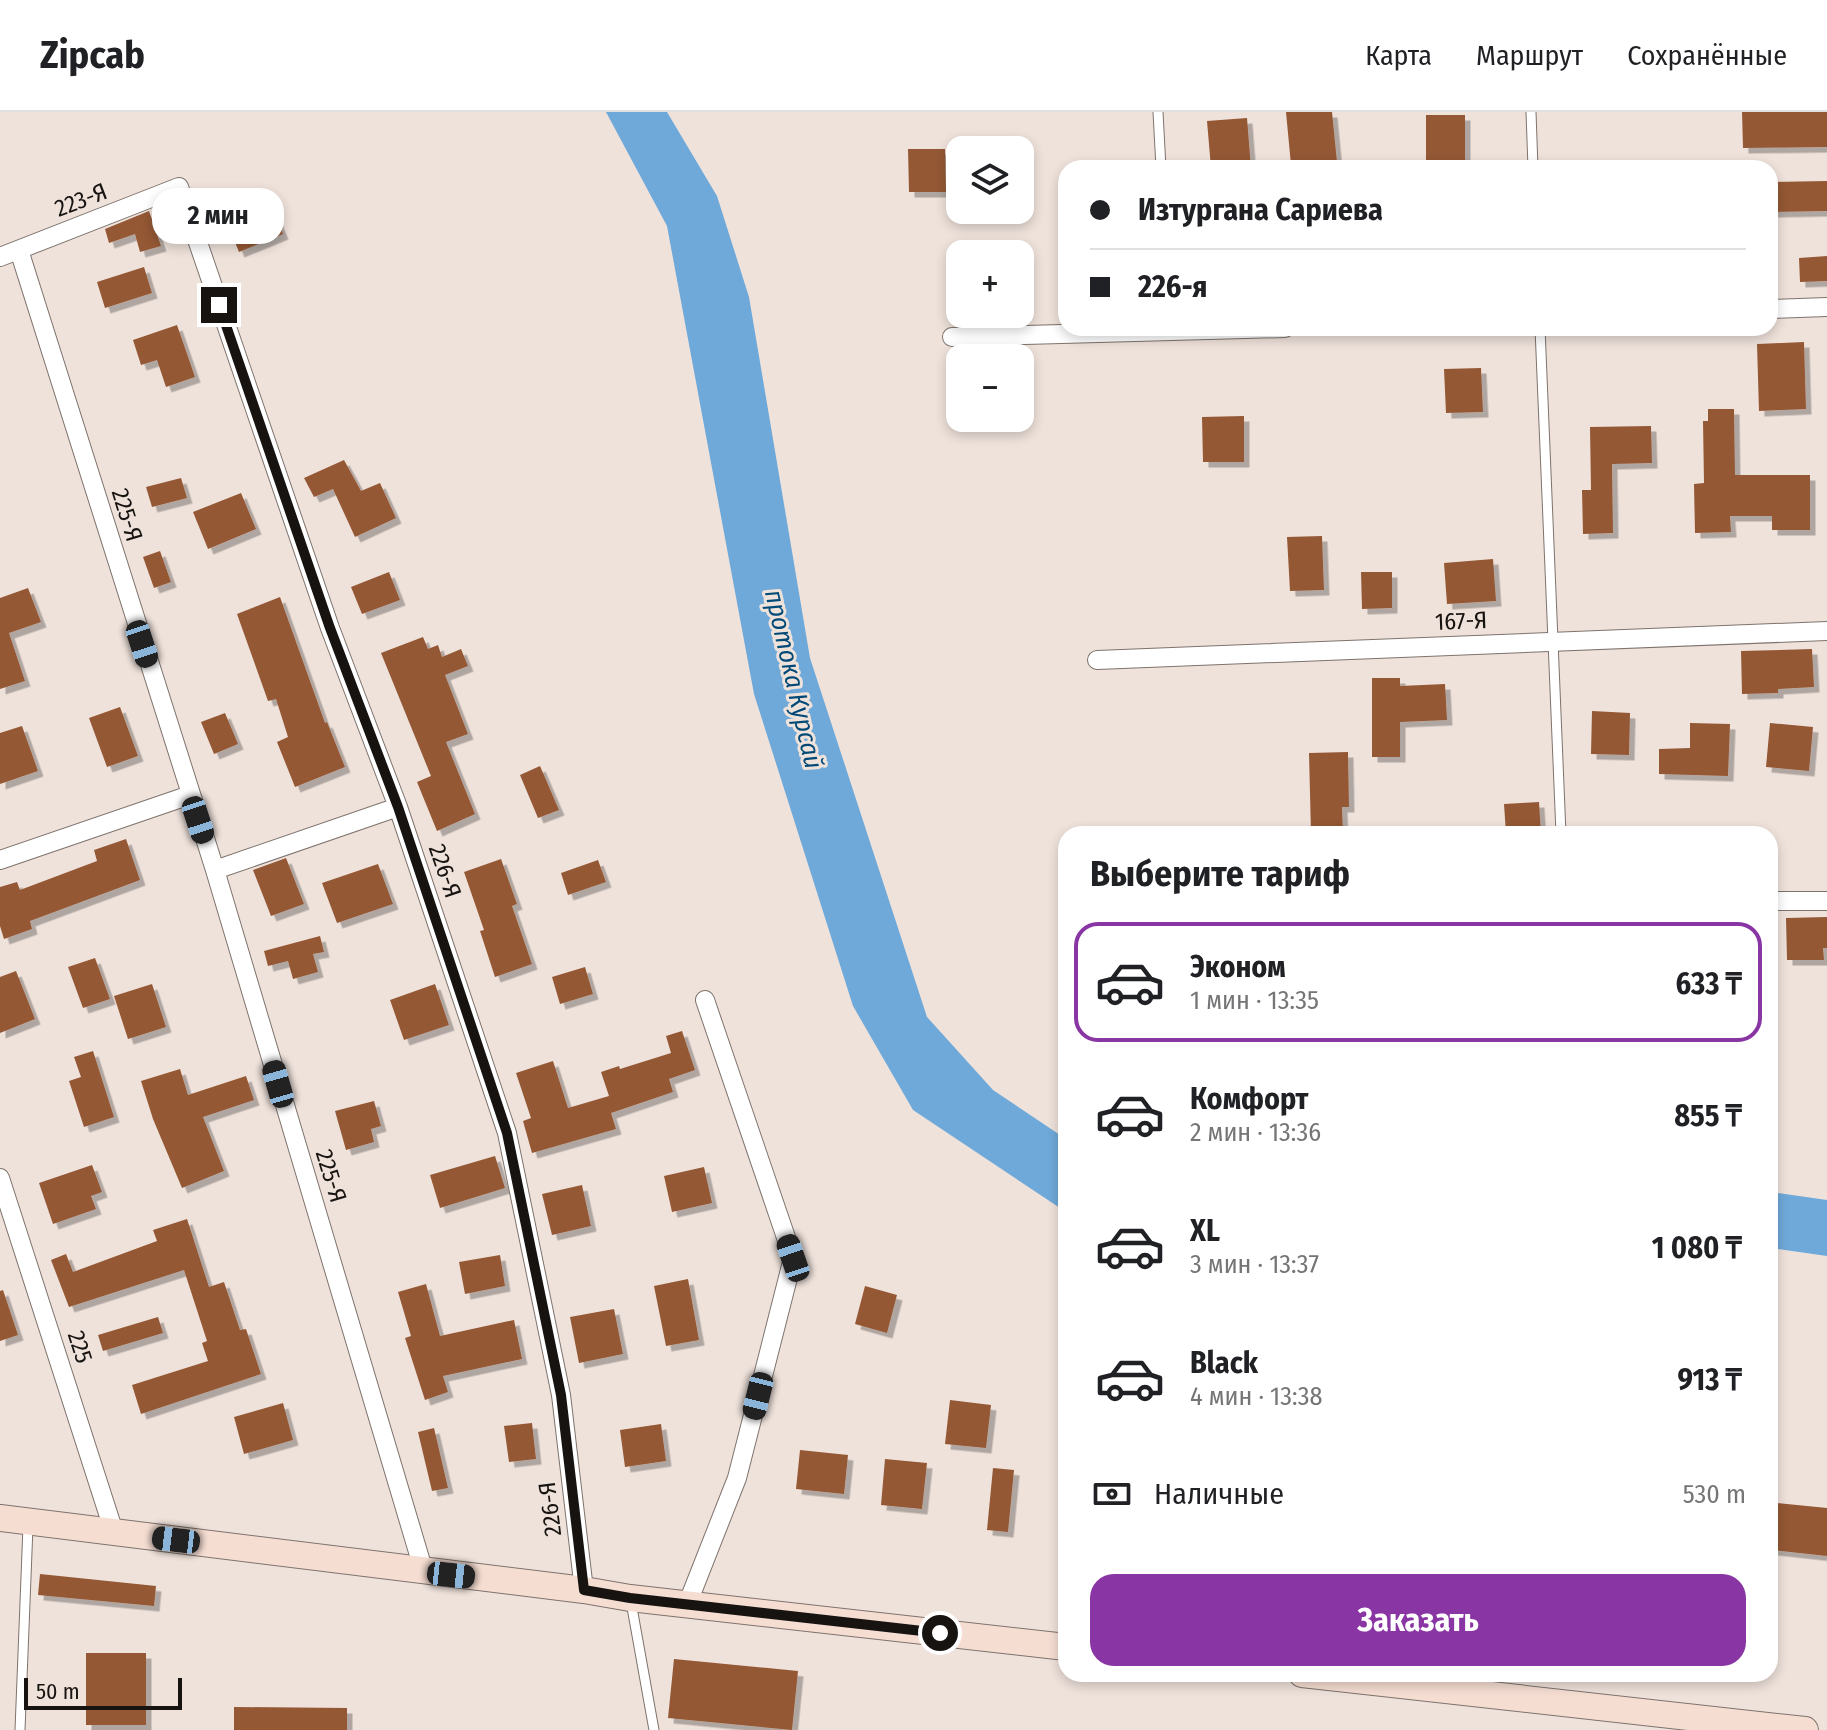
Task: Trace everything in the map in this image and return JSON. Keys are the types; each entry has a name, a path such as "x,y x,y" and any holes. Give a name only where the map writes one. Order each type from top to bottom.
{"street":[{"name":"223-Я","path":"0,257 179,187"},
{"name":"226-Я","path":"179,187 330,628 398,807 507,1133 561,1395 584,1590"},
{"name":"225-Я","path":"19,250 215,870 424,1572"},
{"path":"1778,309 1827,307"},
{"path":"952,337 1058,334"},
{"name":"167-Я","path":"1097,660 1827,631"},
{"path":"0,860 190,795"},
{"path":"215,870 398,807"},
{"path":"1778,901 1827,901"},
{"path":"687,1605 737,1478 793,1258 705,1000"},
{"name":"225","path":"0,1178 114,1532"},
{"path":"0,1518 687,1605 1058,1646"},
{"path":"1368,1682 1741,1727 1805,1730"}],"lane":[{"path":"1158,112 1161,160"},
{"path":"1531,112 1533,160"},
{"path":"1540,336 1561,826"},
{"path":"20,1730 28,1521"},
{"path":"630,1598 654,1730"}],"water":[{"name":"протока Курсай","path":"606,112 667,112 717,196 749,297 810,658 927,1017 993,1090 1058,1134 1058,1207 913,1110 853,1006 754,694 667,226"},
{"path":"1778,1193 1827,1200 1827,1256 1778,1249"}],"building":[{"path":"1286,112 1332,112 1337,160 1291,160"},
{"path":"1742,112 1827,112 1827,147 1743,148"},
{"path":"1426,115 1465,115 1465,160 1426,160"},
{"path":"1247,118 1250,160 1210,160 1207,121"},
{"path":"908,149 945,149 946,192 909,192"},
{"path":"1827,181 1827,211 1778,212 1778,182"},
{"path":"267,195 283,234 239,252 223,213"},
{"path":"149,211 161,246 140,252 135,234 109,243 105,229"},
{"path":"1827,256 1827,281 1800,282 1799,258"},
{"path":"144,267 152,293 105,308 97,282"},
{"path":"177,325 195,377 166,387 157,360 141,365 133,340"},
{"path":"1804,342 1806,409 1759,411 1757,344"},
{"path":"1481,368 1483,412 1446,413 1444,369"},
{"path":"1708,409 1734,409 1735,475 1810,475 1810,530 1772,530 1772,516 1730,516 1731,532 1695,533 1694,484 1704,483 1703,421 1708,421"},
{"path":"1244,416 1244,462 1203,462 1202,417"},
{"path":"1651,426 1652,463 1612,464 1613,533 1583,534 1582,490 1591,490 1590,427"},
{"path":"344,460 361,491 380,483 396,518 355,537 333,489 314,497 304,478"},
{"path":"181,478 187,498 152,507 146,487"},
{"path":"241,493 256,529 208,549 193,512"},
{"path":"1322,536 1324,590 1290,591 1287,537"},
{"path":"160,551 171,582 154,588 143,557"},
{"path":"1493,559 1496,601 1447,604 1444,563"},
{"path":"389,572 400,600 362,614 351,587"},
{"path":"1361,572 1392,572 1392,608 1362,609"},
{"path":"28,588 41,622 9,633 25,681 0,689 0,598"},
{"path":"280,597 325,723 345,767 295,787 277,742 288,737 276,699 268,701 237,614"},
{"path":"423,637 428,649 438,645 442,657 461,649 468,666 445,675 468,734 446,742 475,814 437,831 417,782 431,776 381,653"},
{"path":"1812,649 1814,687 1778,689 1778,693 1742,694 1741,651"},
{"path":"1372,678 1400,678 1400,686 1445,684 1447,720 1400,722 1400,757 1372,757"},
{"path":"120,707 138,756 107,767 89,718"},
{"path":"1592,711 1630,713 1629,755 1591,754"},
{"path":"225,713 238,744 214,754 201,722"},
{"path":"1690,723 1730,724 1728,776 1659,774 1659,749 1690,748"},
{"path":"1770,723 1813,727 1809,771 1766,767"},
{"path":"22,726 38,771 0,784 0,733"},
{"path":"1348,752 1349,807 1342,807 1343,826 1311,826 1309,753"},
{"path":"540,766 559,810 538,818 520,775"},
{"path":"1539,802 1540,826 1505,826 1504,804"},
{"path":"126,839 140,880 30,921 32,929 4,939 0,926 0,887 17,882 20,890 97,861 94,850"},
{"path":"286,858 304,904 271,916 253,870"},
{"path":"501,859 517,904 512,906 532,964 495,977 480,931 484,930 464,872"},
{"path":"598,860 606,882 568,895 561,873"},
{"path":"378,864 393,904 337,923 322,883"},
{"path":"1827,917 1824,960 1787,960 1786,918"},
{"path":"320,936 324,952 313,954 318,972 293,979 288,961 268,966 264,951"},
{"path":"95,958 110,999 83,1008 68,967"},
{"path":"585,967 593,994 560,1004 552,977"},
{"path":"16,971 35,1019 0,1033 0,977"},
{"path":"152,984 166,1027 128,1039 114,996"},
{"path":"435,984 449,1025 404,1040 390,1000"},
{"path":"682,1031 695,1070 669,1079 673,1092 611,1113 616,1129 532,1153 523,1121 531,1118 516,1073 553,1061 568,1108 609,1096 601,1072 671,1053 666,1036"},
{"path":"93,1051 114,1117 84,1127 69,1081 81,1077 74,1057"},
{"path":"180,1069 188,1095 246,1076 254,1100 203,1117 224,1171 182,1188 141,1081"},
{"path":"374,1101 381,1126 371,1129 374,1142 346,1150 335,1111"},
{"path":"495,1156 505,1188 440,1208 430,1175"},
{"path":"92,1165 102,1192 91,1196 96,1209 53,1224 39,1183"},
{"path":"704,1167 712,1203 672,1212 664,1176"},
{"path":"582,1185 591,1226 552,1235 542,1194"},
{"path":"187,1219 209,1287 224,1282 240,1330 246,1329 261,1374 141,1414 132,1385 208,1361 202,1343 207,1341 184,1270 69,1307 51,1260 66,1254 73,1272 157,1241 153,1230"},
{"path":"500,1255 505,1286 465,1294 459,1262"},
{"path":"688,1279 699,1340 666,1346 654,1286"},
{"path":"426,1284 440,1336 514,1320 522,1359 443,1376 448,1392 425,1400 405,1338 411,1336 398,1292"},
{"path":"865,1286 897,1295 887,1333 855,1324"},
{"path":"3,1290 18,1335 0,1341 0,1291"},
{"path":"614,1309 623,1354 579,1363 570,1317"},
{"path":"158,1317 163,1333 103,1351 98,1335"},
{"path":"950,1400 991,1405 986,1448 945,1444"},
{"path":"283,1403 293,1440 244,1454 234,1417"},
{"path":"532,1423 536,1459 509,1462 504,1426"},
{"path":"661,1424 666,1461 625,1467 620,1430"},
{"path":"434,1428 448,1488 432,1491 418,1432"},
{"path":"800,1450 848,1455 844,1494 796,1489"},
{"path":"885,1459 927,1463 922,1509 881,1505"},
{"path":"993,1468 1014,1470 1008,1532 987,1530"},
{"path":"1778,1503 1827,1508 1827,1556 1778,1551"},
{"path":"40,1574 156,1586 154,1606 38,1595"},
{"path":"86,1653 146,1653 146,1725 86,1725"},
{"path":"674,1659 798,1671 792,1730 668,1718"},
{"path":"234,1707 347,1708 347,1730 234,1730"}],"route":[{"path":"219,305 330,628 398,807 507,1133 561,1395 584,1590 630,1598 940,1633"}]}
